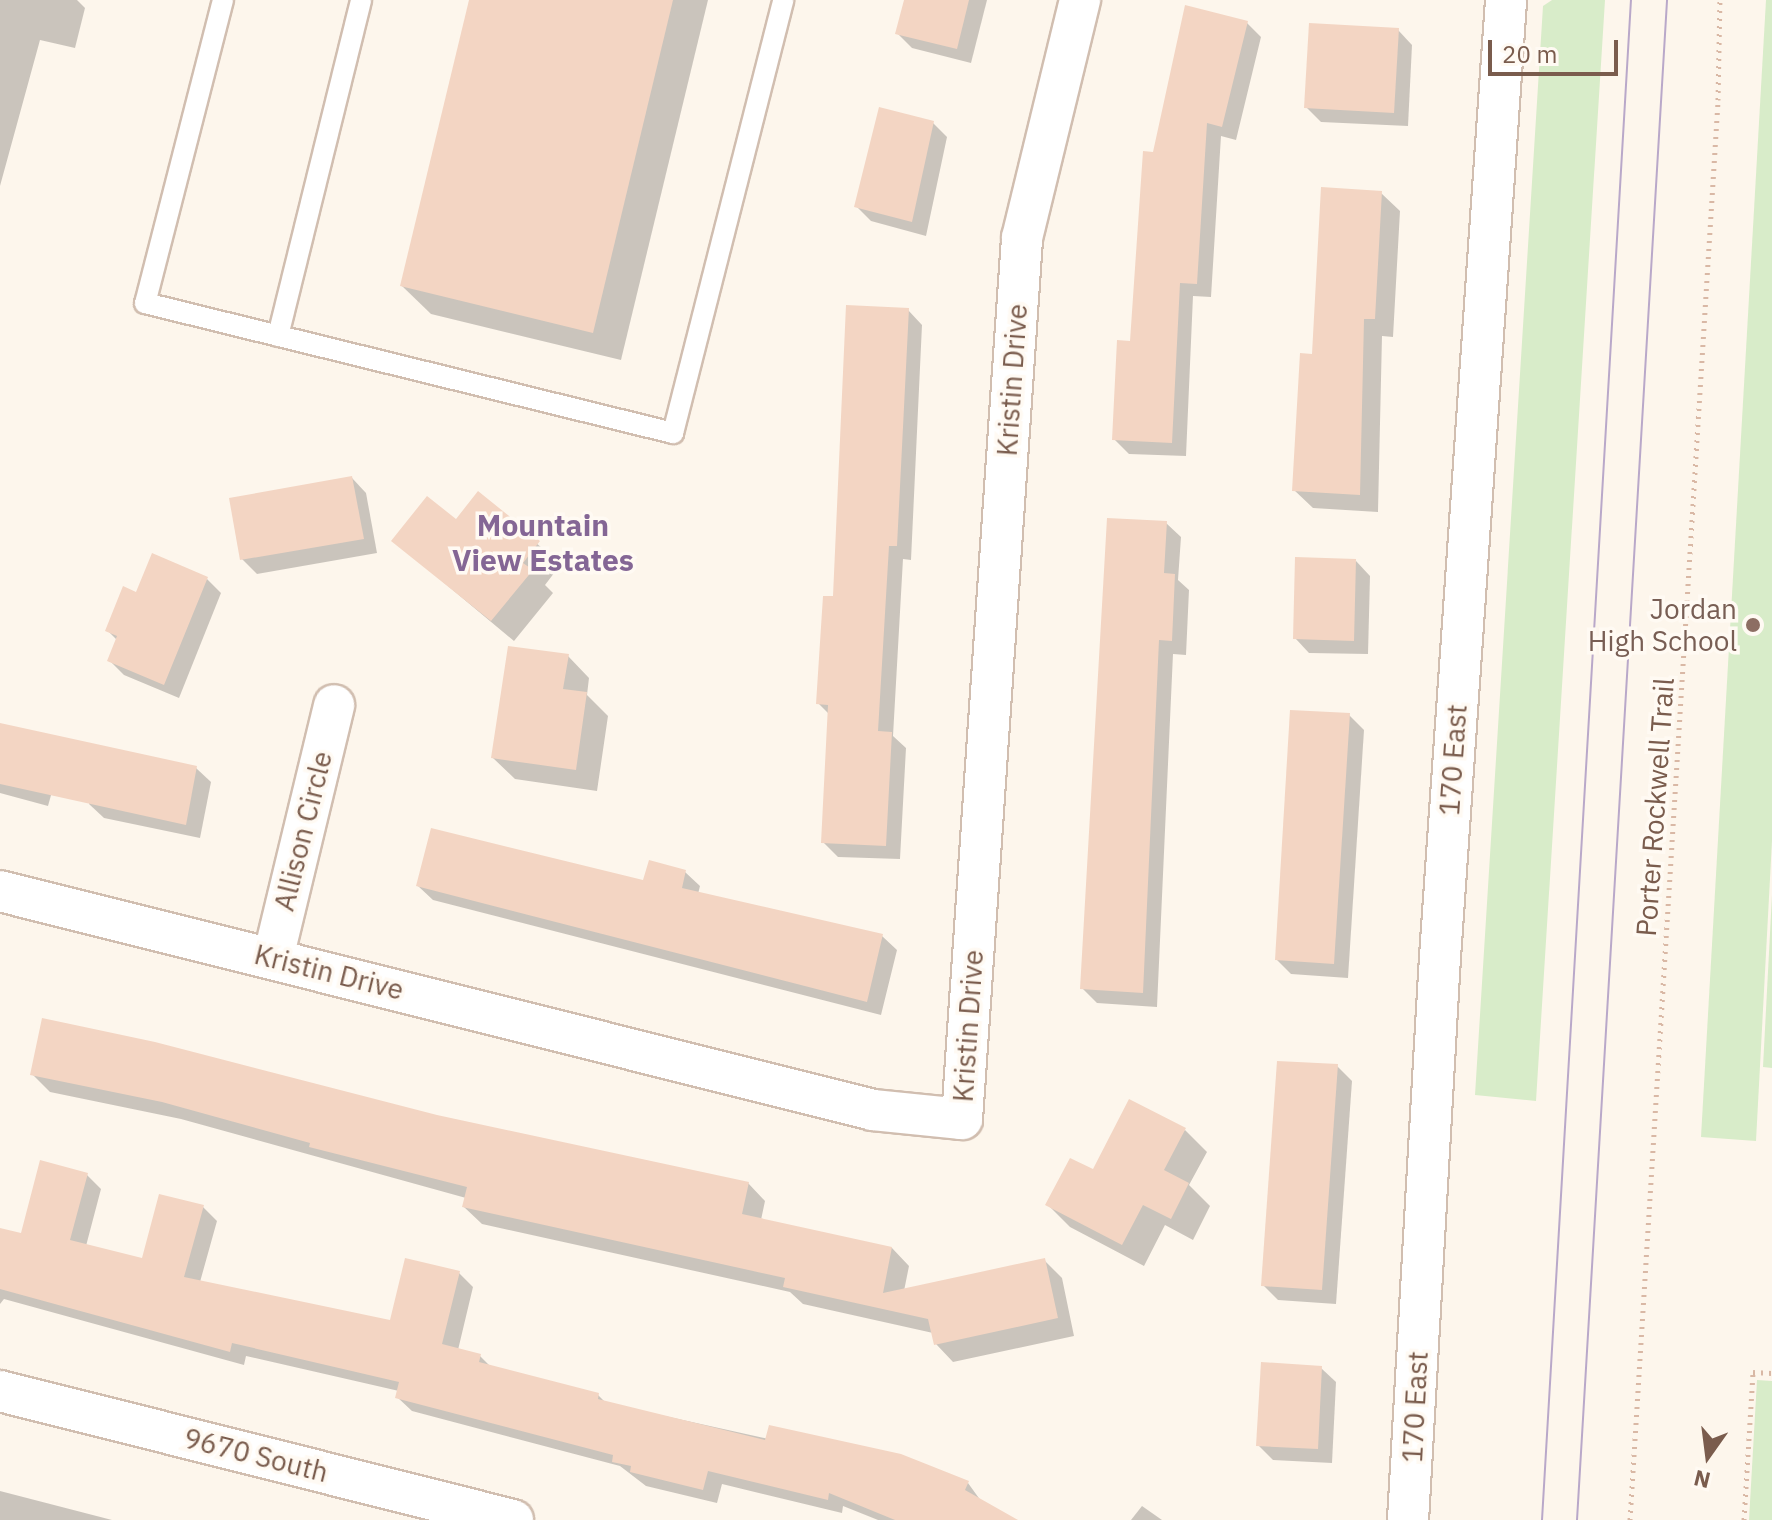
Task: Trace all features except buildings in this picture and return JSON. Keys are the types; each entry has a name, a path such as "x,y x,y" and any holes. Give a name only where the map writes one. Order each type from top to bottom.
{"street":[{"name":"Kristin Drive","path":"0,891 873,1110 962,1119 1022,238 1080,0"},
{"name":"170 East","path":"1408,1520 1441,941 1506,0"},
{"name":"Allison Circle","path":"273,958 334,705"},
{"name":"9670 South","path":"0,1391 513,1520"}],"lane":[{"path":"223,0 145,303 673,433 783,0"},
{"path":"278,336 361,0"}],"path":[{"name":"Porter Rockwell Trail","path":"1630,1520 1718,100 1720,0"},
{"path":"1744,1520 1753,1372 1772,1373"}],"green space":[{"path":"1552,0 1605,0 1536,1101 1475,1095 1543,6"},
{"path":"1766,0 1772,0 1772,841 1756,1141 1701,1137"},
{"path":"1772,895 1772,1068 1763,1067"},
{"path":"1757,1380 1772,1381 1772,1520 1749,1520"}],"tram line":[{"path":"1542,1520 1631,0"},
{"path":"1577,1520 1667,0"}],"place":[{"name":"Jordan High School","path":"1753,625"}],"district":[{"name":"Mountain View Estates","path":"543,542"}]}
